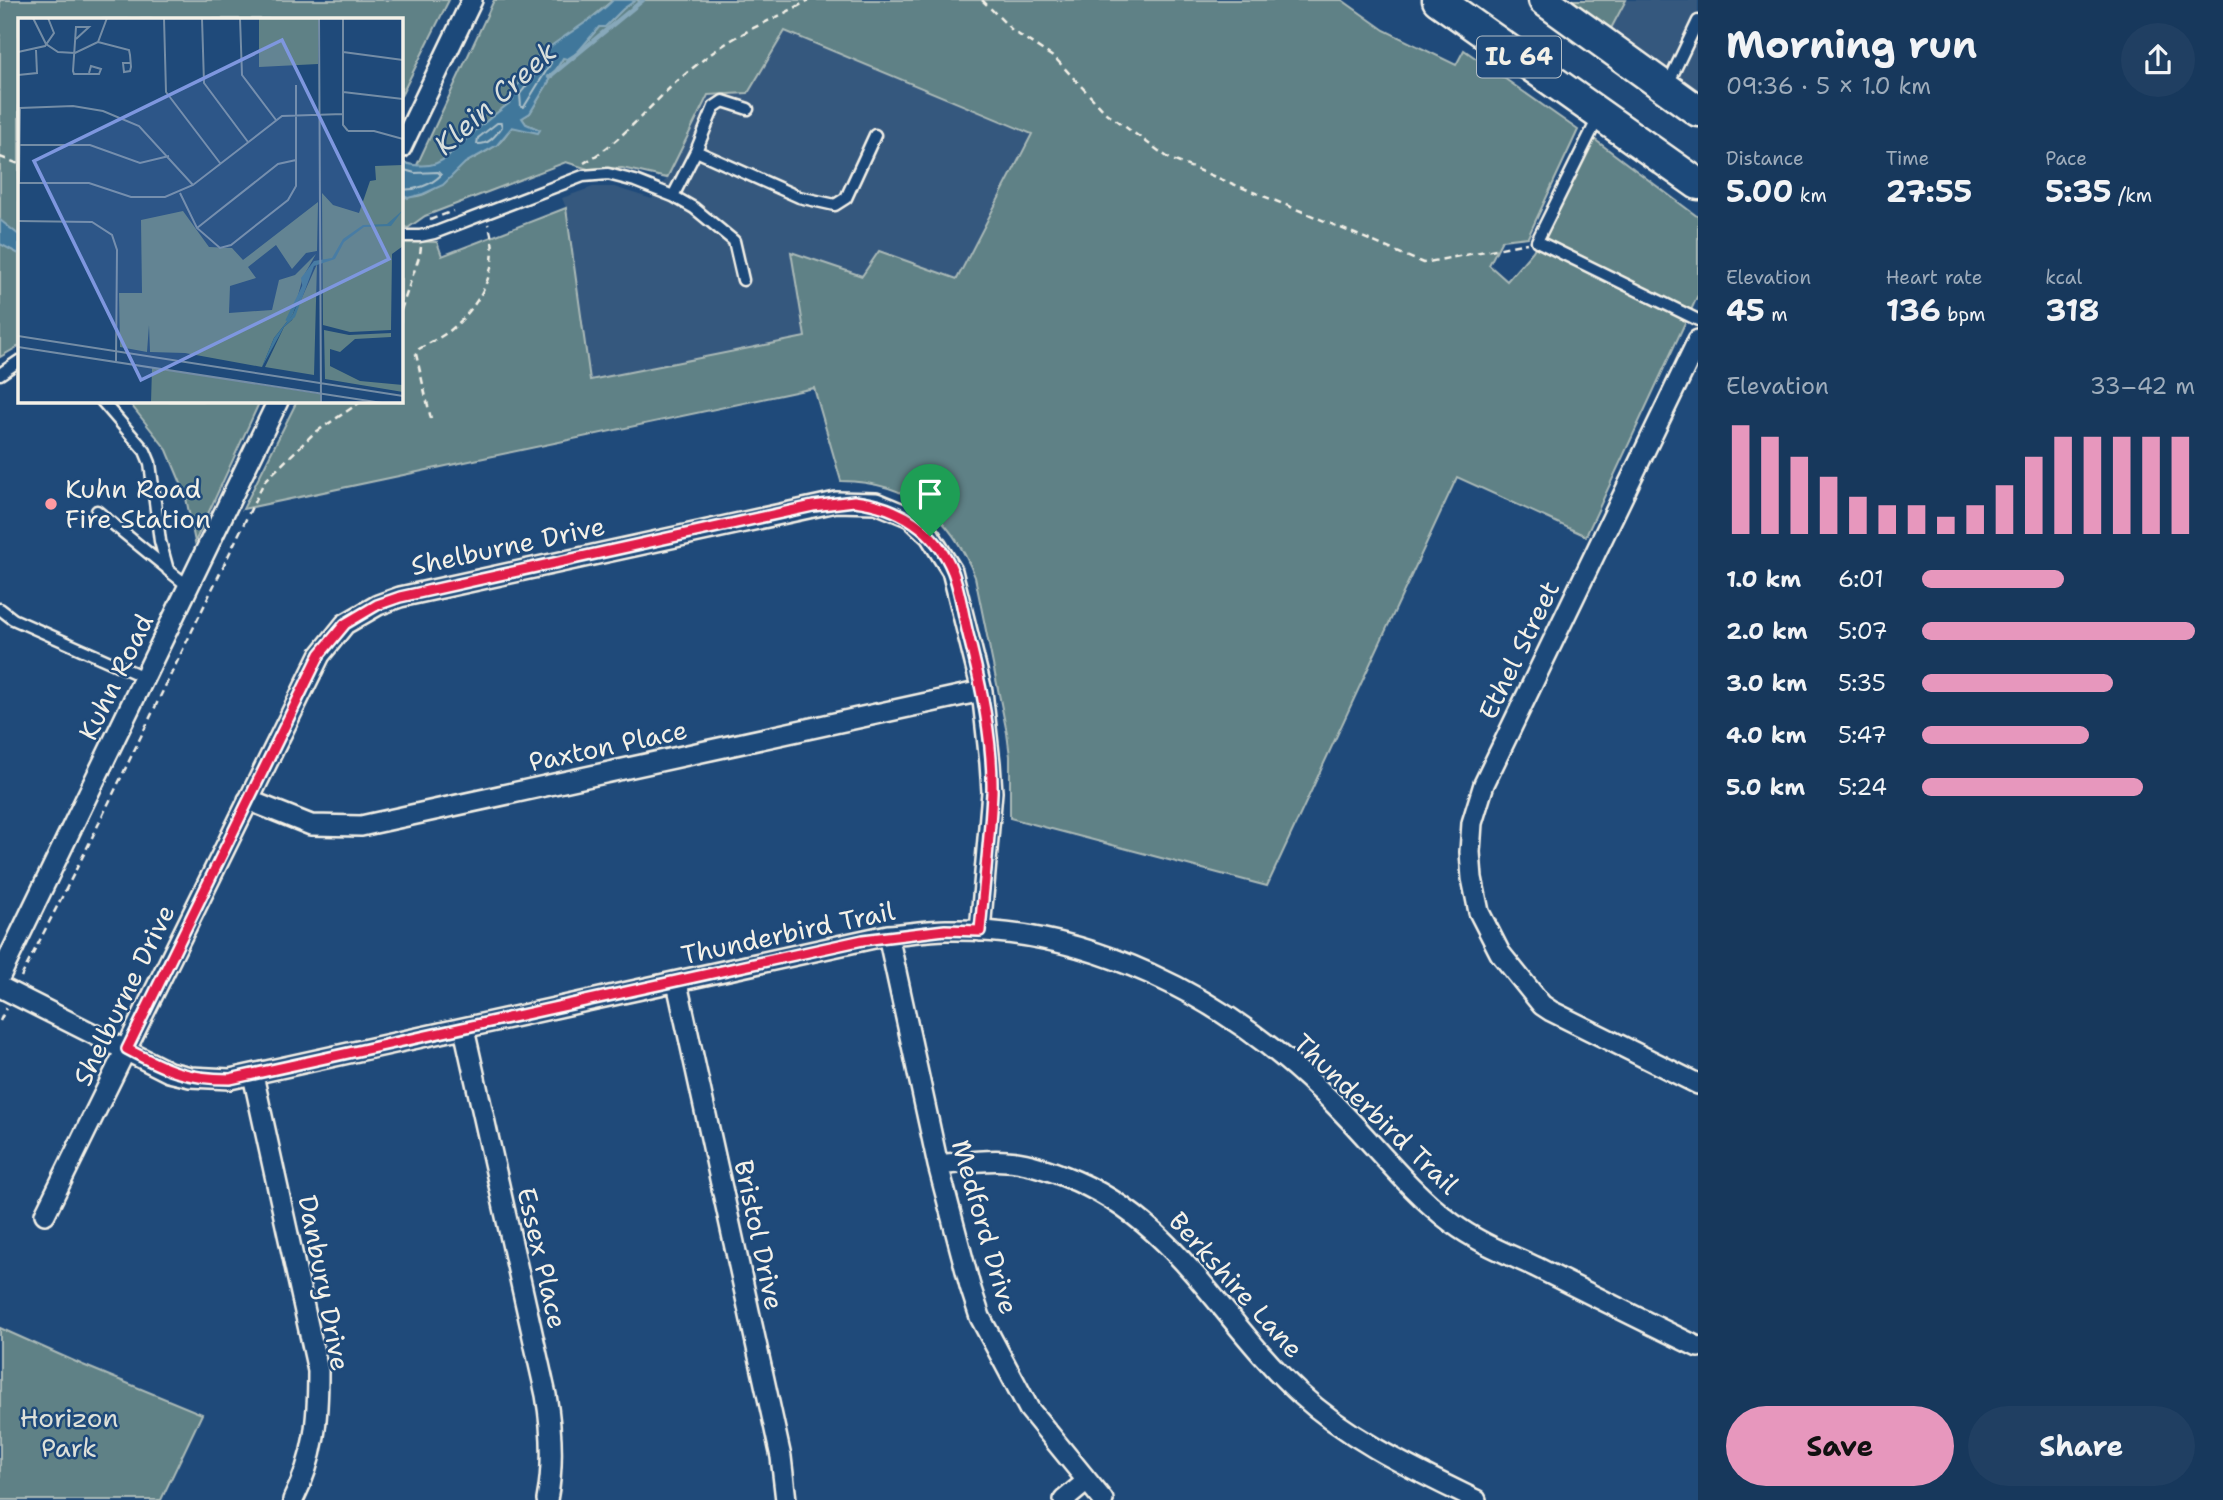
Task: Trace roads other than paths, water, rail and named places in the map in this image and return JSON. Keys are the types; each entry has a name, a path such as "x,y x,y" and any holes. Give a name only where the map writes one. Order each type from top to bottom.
{"main road":[{"name":"IL 64","path":"1438,0 1698,184"},
{"name":"IL 64","path":"1544,0 1698,111"}],"street":[{"path":"402,146 472,0"},
{"name":"Ethel Street","path":"1698,340 1484,784 1476,807 1470,852 1479,912 1500,953 1542,1005 1563,1019 1698,1083"},
{"name":"Kuhn Road","path":"0,975 278,402"},
{"name":"Shelburne Drive","path":"45,1214 320,654 345,624 377,605 400,597 836,502 876,503 909,517 930,536 952,571 982,691 992,792 980,931"},
{"name":"Paxton Place","path":"248,800 311,825 361,827 982,691"},
{"name":"Thunderbird Trail","path":"0,987 169,1072 190,1077 230,1079 888,936 945,930 980,931 1077,946 1145,971 1200,999 1259,1038 1323,1092 1411,1186 1455,1226 1698,1347"},
{"name":"Medford Drive","path":"888,936 938,1165 970,1286 988,1334 1029,1409 1103,1500"},
{"name":"Bristol Drive","path":"677,983 781,1457 786,1500"},
{"name":"Essex Place","path":"464,1029 552,1429 552,1476 547,1500"},
{"name":"Danbury Drive","path":"253,1075 318,1371 318,1416 312,1453 293,1500"},
{"name":"Berkshire Lane","path":"938,1165 1009,1160 1045,1168 1084,1183 1122,1204 1159,1234 1216,1298 1255,1348 1317,1409 1372,1448 1476,1500"},
{"path":"1064,1500 1087,1481"}],"lane":[{"path":"1666,88 1695,34 1698,21"},
{"path":"673,196 718,103 723,100 748,109"},
{"path":"1599,114 1537,242 1698,320"},
{"path":"696,151 799,197 835,205 846,198 875,135"},
{"path":"402,236 421,236 583,176 608,174 673,196 694,208 734,241 743,279"},
{"path":"0,374 18,362"},
{"path":"103,402 145,451 150,463 160,541 168,569"},
{"path":"97,511 188,586"},
{"path":"0,609 13,619 144,677"}],"water":[{"path":"613,0 636,0 605,27 599,27 577,53 567,59 563,58 530,113 522,118 526,124 540,130 538,133 512,127 497,145 465,163 443,185 408,198 402,195 402,162 426,166 450,155 513,100 513,88 521,82 541,54"},
{"path":"0,220 18,234 18,253 0,244"}],"waterway":[{"name":"Klein Creek","path":"549,77 643,0"}],"place":[{"name":"Kuhn Road Fire Station","path":"51,504"}],"park label":[{"name":"Horizon Park","path":"69,1433"}]}
